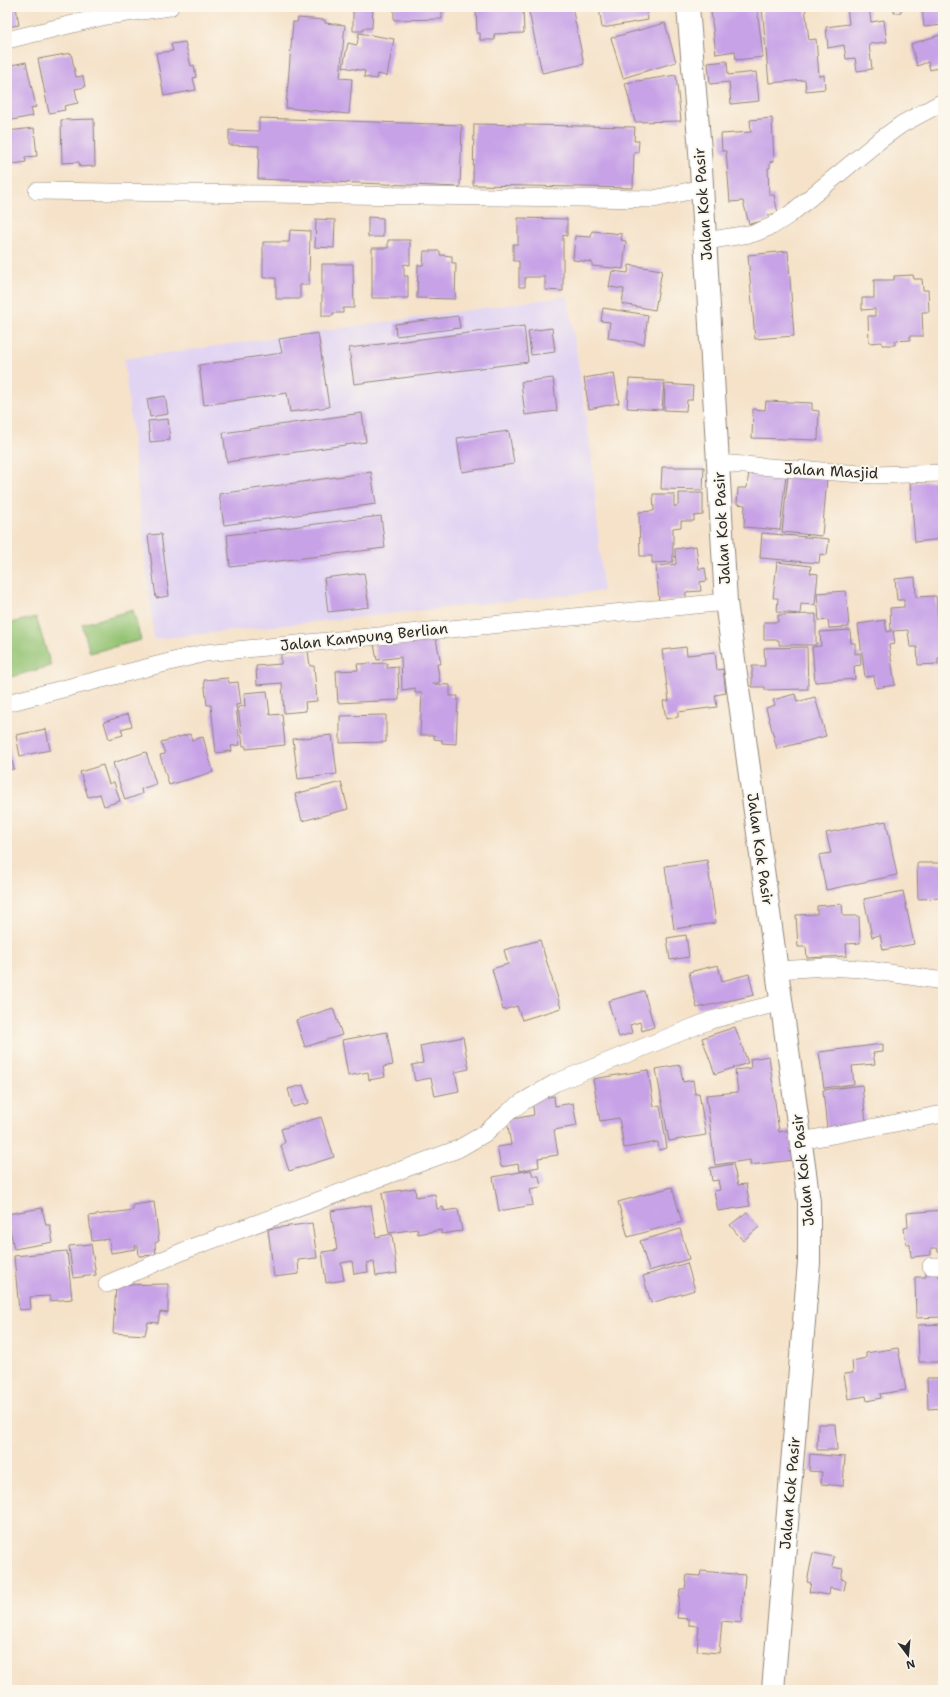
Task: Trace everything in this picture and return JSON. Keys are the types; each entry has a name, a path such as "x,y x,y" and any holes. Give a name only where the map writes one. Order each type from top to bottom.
{"street":[{"path":"7,40 106,16 170,7"},
{"name":"Jalan Kok Pasir","path":"688,7 706,241 726,602 809,1202 809,1262 774,1690"},
{"path":"706,241 755,233 772,226 789,215 880,140 902,124 943,102"},
{"path":"37,191 654,199 702,188"},
{"name":"Jalan Masjid","path":"718,463 874,475 943,473"},
{"name":"Jalan Kampung Berlian","path":"7,703 205,652 726,602"},
{"path":"778,970 826,967 862,969 943,981"},
{"path":"107,1284 192,1247 458,1149 484,1134 510,1111 555,1083 711,1020 782,1002"},
{"path":"801,1141 943,1114"}],"shaded area":[{"path":"568,296 592,458 603,591 154,639 124,359"}],"green space":[{"path":"133,610 141,640 90,653 82,624"},
{"path":"36,617 51,666 7,678 7,624"}],"building":[{"path":"7,7 16,7 19,25 7,27"},
{"path":"353,7 373,7 372,28 363,28 363,31 353,31"},
{"path":"394,7 442,7 442,19 394,20"},
{"path":"481,7 523,7 524,33 494,34 495,40 480,40 480,33 477,33 476,11 481,11"},
{"path":"528,7 572,7 584,64 542,73"},
{"path":"599,7 646,7 648,20 602,28"},
{"path":"716,7 757,7 763,57 736,60 735,51 716,54 711,12 717,11"},
{"path":"762,7 805,7 809,40 816,39 819,76 824,75 825,89 806,91 805,80 769,83"},
{"path":"847,7 869,7 871,22 884,20 887,42 869,44 872,69 857,71 855,58 846,59 844,45 828,48 826,27 849,24"},
{"path":"894,7 908,8 901,9 901,12 894,13"},
{"path":"922,7 943,7 941,11 943,25 924,27"},
{"path":"298,18 325,20 325,23 345,25 340,78 352,79 349,114 286,108 293,22 297,22"},
{"path":"665,23 676,62 623,78 611,38"},
{"path":"359,33 394,39 387,76 377,74 376,79 364,77 365,71 343,67 348,43 357,45"},
{"path":"943,34 943,60 939,61 941,67 930,70 928,62 917,66 911,44"},
{"path":"185,42 191,66 194,65 196,77 193,78 196,90 164,96 156,53 173,51 171,44"},
{"path":"71,53 76,77 83,76 85,87 75,89 78,103 64,106 65,110 49,113 38,59"},
{"path":"727,61 728,75 756,72 759,101 731,104 729,82 710,84 708,63"},
{"path":"26,62 36,107 31,108 33,116 7,121 7,66"},
{"path":"676,75 681,121 635,122 625,83"},
{"path":"259,118 462,125 460,187 258,179 259,146 229,145 229,130 259,131"},
{"path":"772,118 774,161 770,162 770,168 768,168 769,195 774,195 778,213 768,215 769,220 749,224 743,201 730,202 726,151 722,151 721,134 751,132 750,120"},
{"path":"94,119 95,166 80,167 79,162 62,163 61,120"},
{"path":"474,124 635,127 634,141 639,141 638,152 634,152 633,188 473,185"},
{"path":"34,128 37,156 25,157 26,162 8,165 7,131"},
{"path":"368,217 383,218 383,237 368,237"},
{"path":"518,218 567,219 567,236 563,235 563,291 545,290 545,277 525,277 525,287 519,287 519,261 513,261 513,244 518,244"},
{"path":"316,219 335,220 334,248 315,247"},
{"path":"290,230 310,231 309,285 300,285 300,299 276,299 276,278 263,278 263,242 289,242"},
{"path":"592,231 622,234 621,240 626,241 623,269 592,266 592,262 573,260 575,236 591,237"},
{"path":"388,240 410,240 410,265 404,264 404,276 408,276 408,298 372,298 372,248 388,248"},
{"path":"424,251 440,251 440,255 452,256 452,263 456,263 455,299 417,298 418,265 423,265"},
{"path":"788,251 794,336 755,339 748,255"},
{"path":"322,264 353,264 354,308 343,308 343,313 333,313 333,316 322,316"},
{"path":"629,265 662,270 655,310 622,304 624,289 609,287 612,271 628,273"},
{"path":"913,275 914,279 922,279 923,290 928,290 929,312 922,312 923,336 910,336 910,340 895,341 895,345 882,345 882,342 869,343 868,316 875,316 875,309 862,310 862,298 874,298 874,280 894,280 894,276"},
{"path":"603,308 648,315 644,344 608,338 610,322 601,321"},
{"path":"458,316 460,328 396,336 395,324"},
{"path":"524,326 528,362 354,384 349,348"},
{"path":"552,328 555,352 531,355 528,331"},
{"path":"318,333 329,407 290,412 287,393 204,405 199,365 282,353 279,339"},
{"path":"614,373 619,403 589,409 584,378"},
{"path":"553,378 557,411 525,415 521,382"},
{"path":"629,379 664,381 662,410 627,408"},
{"path":"665,384 693,386 692,400 687,400 686,411 664,410"},
{"path":"165,396 168,414 150,417 147,399"},
{"path":"766,401 812,403 812,410 819,411 818,440 752,438 753,409 765,410"},
{"path":"362,413 366,442 227,462 223,433"},
{"path":"168,419 170,440 150,442 148,421"},
{"path":"509,431 514,464 462,472 457,438"},
{"path":"662,467 704,467 703,490 661,489"},
{"path":"749,471 786,474 780,530 744,527 745,505 737,504 738,488 747,488"},
{"path":"371,472 376,504 224,525 219,494"},
{"path":"788,475 827,478 822,536 782,532"},
{"path":"943,480 943,539 915,542 910,483"},
{"path":"679,493 703,493 703,515 694,516 694,521 681,521 681,527 673,528 673,562 652,563 652,556 640,556 639,512 654,511 653,494 674,494 674,507 679,504"},
{"path":"381,516 385,548 230,567 227,535"},
{"path":"762,533 829,539 827,555 820,554 819,563 760,558"},
{"path":"161,534 169,596 156,598 148,535"},
{"path":"696,546 699,569 705,568 707,581 700,582 701,591 686,592 686,598 659,601 656,566 676,564 675,549"},
{"path":"777,562 811,566 810,573 818,574 815,605 801,604 800,614 777,612 778,598 773,598"},
{"path":"364,573 369,607 328,612 324,578"},
{"path":"915,577 916,597 936,596 939,633 943,633 943,658 938,658 938,664 918,665 917,647 910,647 908,630 893,631 895,644 889,645 895,685 876,688 874,676 865,677 858,624 885,620 887,632 891,631 890,608 904,607 904,600 897,600 895,579"},
{"path":"846,591 849,627 829,628 828,620 819,621 817,593"},
{"path":"816,614 816,645 779,645 779,640 764,640 764,622 778,622 778,615"},
{"path":"850,630 851,643 855,643 855,654 860,653 861,665 854,666 855,679 815,682 812,647 821,646 820,632"},
{"path":"436,639 441,664 437,664 440,682 433,684 450,685 450,696 458,696 456,744 442,743 442,740 434,739 434,735 420,735 422,693 415,693 415,688 402,690 401,657 377,660 374,644"},
{"path":"686,647 687,655 715,652 717,670 723,669 726,693 715,695 717,707 678,712 678,717 666,719 663,701 669,701 662,650"},
{"path":"807,647 808,689 765,690 765,687 752,687 752,666 765,666 764,648"},
{"path":"308,651 310,666 314,666 317,701 305,702 306,711 284,713 282,683 257,685 256,666 281,664 281,653"},
{"path":"387,663 387,668 398,667 399,700 338,703 336,671 358,670 357,664"},
{"path":"228,678 229,683 238,682 241,704 236,705 240,745 231,746 232,751 216,753 211,705 207,705 204,680"},
{"path":"267,691 270,715 282,714 285,745 246,749 246,746 243,746 238,707 245,706 244,693"},
{"path":"795,694 797,702 815,697 826,736 777,749 766,708 775,705 773,700"},
{"path":"128,714 132,726 121,729 123,735 109,739 104,722"},
{"path":"386,715 386,742 340,743 340,716"},
{"path":"46,729 50,750 20,756 16,735"},
{"path":"190,734 192,740 203,737 213,772 169,785 160,755 165,754 161,742"},
{"path":"332,735 337,774 298,779 293,739"},
{"path":"7,737 14,769 7,770"},
{"path":"146,752 156,784 141,789 142,794 125,800 113,763"},
{"path":"103,765 109,784 114,782 120,801 104,806 100,794 88,797 80,772"},
{"path":"341,782 348,809 302,821 295,794"},
{"path":"886,821 897,875 826,890 819,855 831,853 826,833"},
{"path":"707,860 716,923 674,929 665,866"},
{"path":"917,863 943,863 943,898 918,899"},
{"path":"903,891 914,944 883,950 880,935 872,937 864,899"},
{"path":"842,904 843,916 859,916 860,943 846,944 847,956 807,958 806,947 798,947 796,915 817,914 817,906"},
{"path":"686,935 689,957 670,960 667,938"},
{"path":"540,940 561,1008 522,1020 517,1006 503,1010 492,969 508,964 504,950"},
{"path":"718,965 722,981 749,974 754,995 697,1008 689,972"},
{"path":"940,988 943,988 943,1014 939,1014"},
{"path":"644,991 654,1027 642,1031 640,1022 630,1025 632,1033 619,1037 608,1001"},
{"path":"333,1008 342,1035 305,1047 296,1020"},
{"path":"735,1027 748,1063 715,1074 702,1038"},
{"path":"387,1032 393,1065 383,1067 385,1077 369,1080 368,1072 348,1076 342,1040"},
{"path":"463,1037 469,1069 455,1072 459,1091 435,1096 431,1078 415,1081 412,1065 423,1063 420,1046"},
{"path":"883,1044 883,1052 873,1053 875,1064 852,1066 854,1084 824,1088 819,1052"},
{"path":"769,1056 779,1132 790,1130 794,1160 750,1165 750,1160 715,1165 706,1095 738,1092 735,1070 751,1068 750,1059"},
{"path":"680,1065 683,1082 693,1080 695,1094 699,1093 706,1135 669,1141 656,1069"},
{"path":"648,1070 654,1107 660,1105 667,1148 659,1150 658,1142 624,1148 619,1118 600,1121 593,1079"},
{"path":"303,1085 309,1103 293,1107 288,1089"},
{"path":"862,1085 866,1123 827,1130 823,1090"},
{"path":"554,1096 555,1106 573,1103 577,1126 554,1130 558,1155 538,1158 539,1167 519,1171 518,1164 501,1167 497,1147 511,1145 507,1120 534,1115 532,1100"},
{"path":"321,1117 334,1157 289,1171 281,1146 285,1142 281,1129"},
{"path":"733,1164 738,1185 746,1184 750,1206 718,1211 714,1191 720,1190 718,1180 712,1181 710,1168"},
{"path":"531,1170 533,1176 539,1176 541,1187 530,1189 533,1205 499,1211 493,1177"},
{"path":"672,1187 682,1222 628,1237 618,1202"},
{"path":"415,1188 416,1197 435,1194 437,1209 443,1207 444,1211 458,1209 462,1231 441,1234 441,1230 418,1234 417,1229 389,1233 382,1193"},
{"path":"154,1202 159,1241 155,1243 156,1255 139,1256 138,1246 135,1246 136,1249 111,1253 109,1239 92,1241 89,1216 133,1210 133,1205"},
{"path":"371,1205 376,1237 392,1234 397,1273 376,1276 374,1262 367,1263 368,1272 354,1274 352,1261 341,1263 344,1280 326,1283 322,1252 337,1250 331,1211"},
{"path":"42,1208 46,1225 50,1225 53,1242 14,1249 7,1214"},
{"path":"943,1210 943,1252 938,1252 937,1248 931,1248 931,1255 911,1257 910,1244 906,1244 904,1228 908,1227 907,1213"},
{"path":"747,1212 759,1227 743,1241 730,1225"},
{"path":"312,1223 317,1258 298,1260 299,1274 274,1277 268,1229"},
{"path":"680,1229 689,1259 649,1271 640,1241"},
{"path":"91,1244 96,1275 73,1278 69,1246"},
{"path":"67,1251 72,1299 50,1301 50,1296 30,1297 31,1309 19,1310 14,1256"},
{"path":"687,1263 695,1290 651,1303 643,1276"},
{"path":"926,1273 938,1273 939,1277 943,1277 943,1317 916,1318 915,1277 926,1277"},
{"path":"168,1284 168,1313 160,1312 158,1323 148,1322 145,1335 113,1333 116,1285"},
{"path":"943,1324 943,1362 919,1362 918,1325"},
{"path":"898,1348 906,1390 880,1394 881,1398 867,1401 866,1396 848,1399 844,1374 853,1373 852,1361 866,1358 866,1353"},
{"path":"927,1378 943,1378 943,1408 928,1409"},
{"path":"818,1424 835,1424 837,1450 817,1450"},
{"path":"810,1454 845,1457 843,1486 821,1484 822,1472 809,1471"},
{"path":"813,1553 834,1557 832,1567 843,1569 841,1579 846,1580 844,1591 830,1588 829,1595 809,1592 811,1583 807,1582"},
{"path":"701,1571 745,1575 741,1623 722,1621 719,1653 697,1651 699,1626 689,1625 689,1619 677,1618 680,1589 685,1589 687,1575 700,1576"}]}
